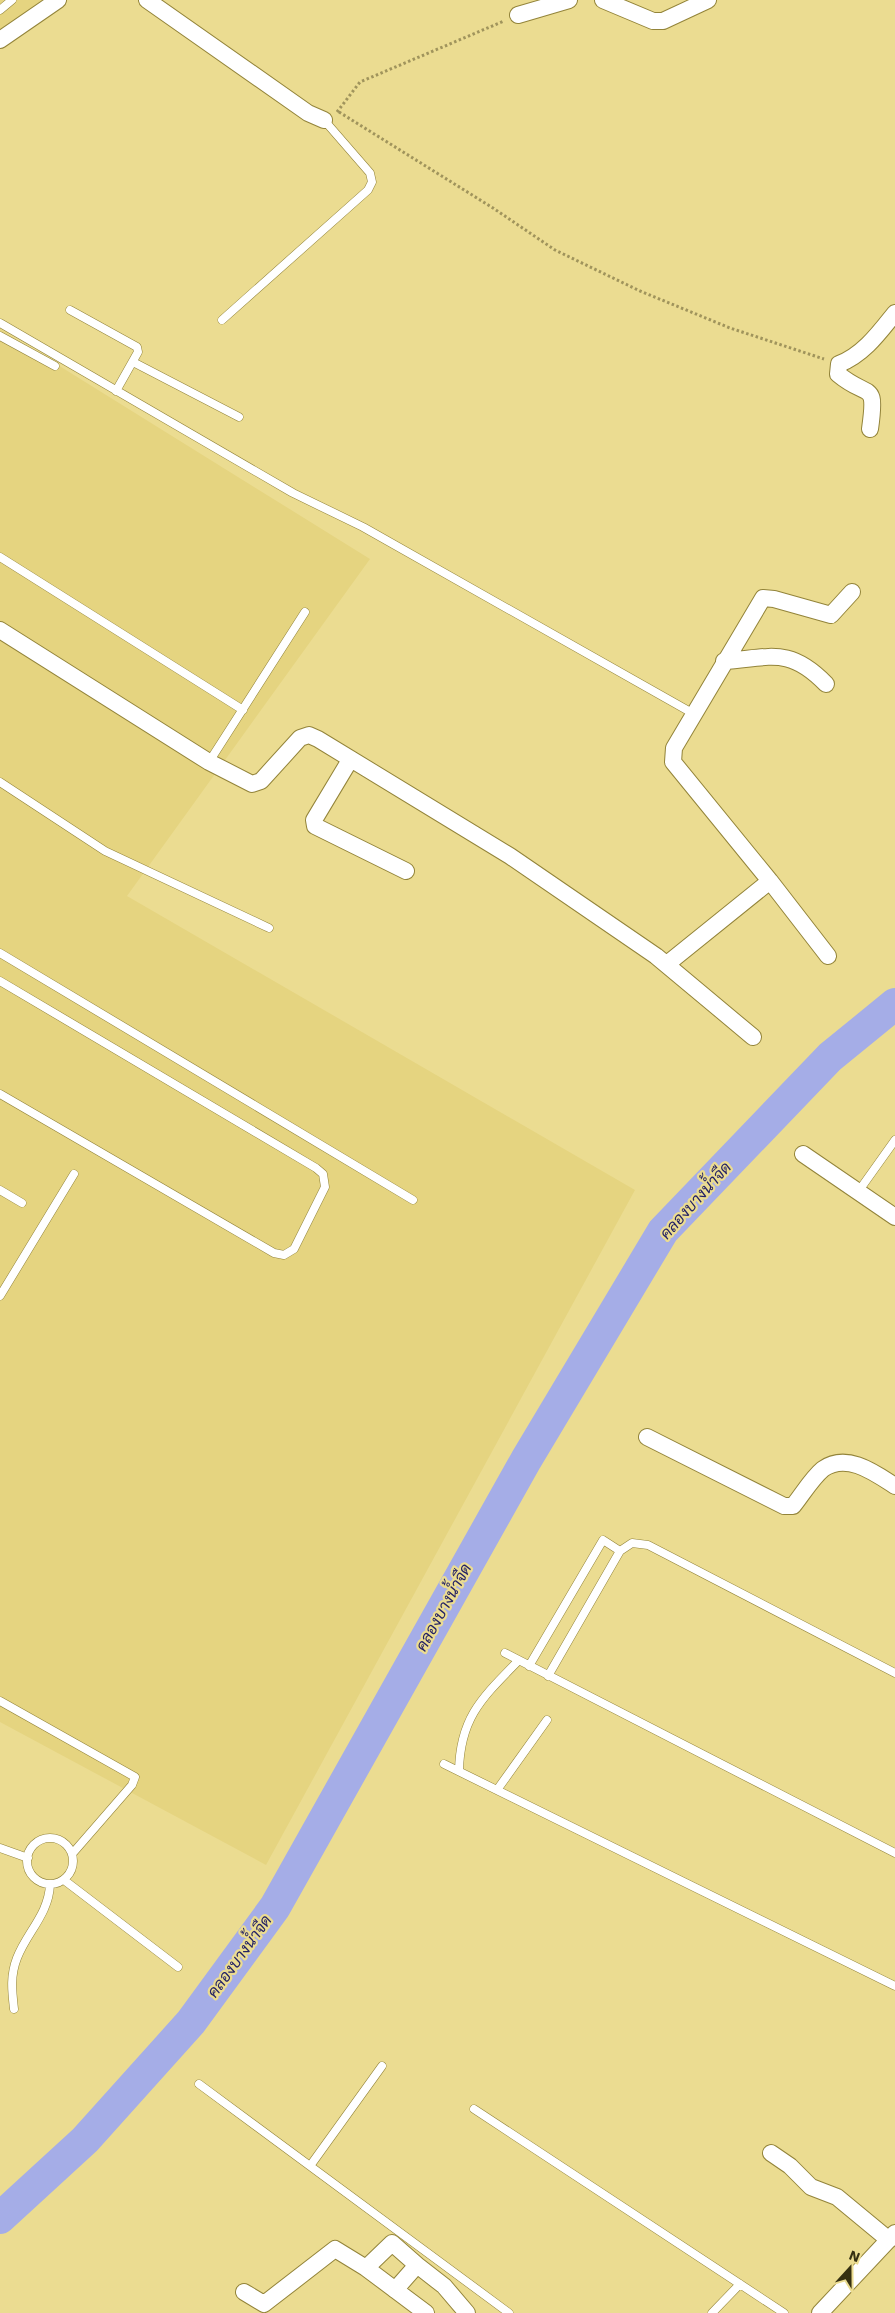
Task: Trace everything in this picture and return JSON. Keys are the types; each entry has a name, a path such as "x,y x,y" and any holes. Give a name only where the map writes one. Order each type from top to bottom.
{"street":[{"path":"0,40 58,0"},
{"path":"147,0 308,113 331,115"},
{"path":"518,15 569,0"},
{"path":"604,0 654,21 663,21 708,0"},
{"path":"870,429 874,401 870,393 838,374 838,364 850,360 862,350 895,314"},
{"path":"828,956 770,881 673,762 674,748 763,598 774,599 831,615 852,592"},
{"path":"0,630 209,762 252,784 261,781 300,738 309,735 510,856 667,964 753,1037"},
{"path":"724,661 771,655 788,658 813,670 826,684"},
{"path":"350,760 318,812 314,820 315,826 406,871"},
{"path":"667,964 770,881"},
{"path":"803,1154 895,1217"},
{"path":"647,1437 784,1506 793,1506 824,1469 844,1462 866,1468 895,1486"},
{"path":"771,2153 790,2166 811,2186 837,2197 892,2237 820,2313"},
{"path":"366,2268 392,2243 444,2286 467,2313"},
{"path":"244,2292 264,2304 335,2248 366,2268 426,2313"},
{"path":"395,2290 417,2265"}],"lane":[{"path":"0,10 12,0"},
{"path":"222,320 368,190 372,182 370,173 331,115"},
{"path":"70,310 138,346 138,352 116,391"},
{"path":"0,323 293,493 363,527 528,618 694,714"},
{"path":"0,336 55,366"},
{"path":"133,362 239,417"},
{"path":"0,557 244,710"},
{"path":"209,762 305,612"},
{"path":"0,782 105,851 268,928"},
{"path":"0,953 413,1200"},
{"path":"0,981 316,1168 323,1174 325,1187 294,1249 284,1255 274,1253 0,1094"},
{"path":"858,1192 895,1140"},
{"path":"0,1296 74,1174"},
{"path":"0,1190 22,1203"},
{"path":"529,1666 603,1540 620,1551"},
{"path":"548,1676 620,1551 632,1543 648,1545 895,1673"},
{"path":"504,1653 895,1853"},
{"path":"458,1771 464,1733 479,1701 518,1661"},
{"path":"0,1701 130,1773 135,1778 132,1785 72,1854"},
{"path":"497,1790 547,1720"},
{"path":"444,1764 895,1986"},
{"path":"52,1839 64,1843 72,1854 72,1868 64,1880 50,1884 36,1879 31,1873 28,1858 34,1846 39,1842 52,1839"},
{"path":"0,1848 28,1858"},
{"path":"64,1880 178,1967"},
{"path":"14,2009 10,1983 17,1958 43,1914 50,1893 50,1884"},
{"path":"310,2166 382,2066"},
{"path":"199,2084 509,2313"},
{"path":"474,2108 784,2313"},
{"path":"712,2313 740,2284"}],"path":[{"path":"518,15 360,82 331,115 493,208 555,250 640,291 730,328 838,364"}],"shaded area":[{"path":"0,0 63,0 0,43"},
{"path":"0,329 370,559 127,896 635,1190 266,1865 0,1722"}],"waterway":[{"name":"คลองบางน้ำจืด","path":"0,2218 85,2140 191,2022 275,1907 526,1460 663,1231 830,1057 895,1004"}]}
